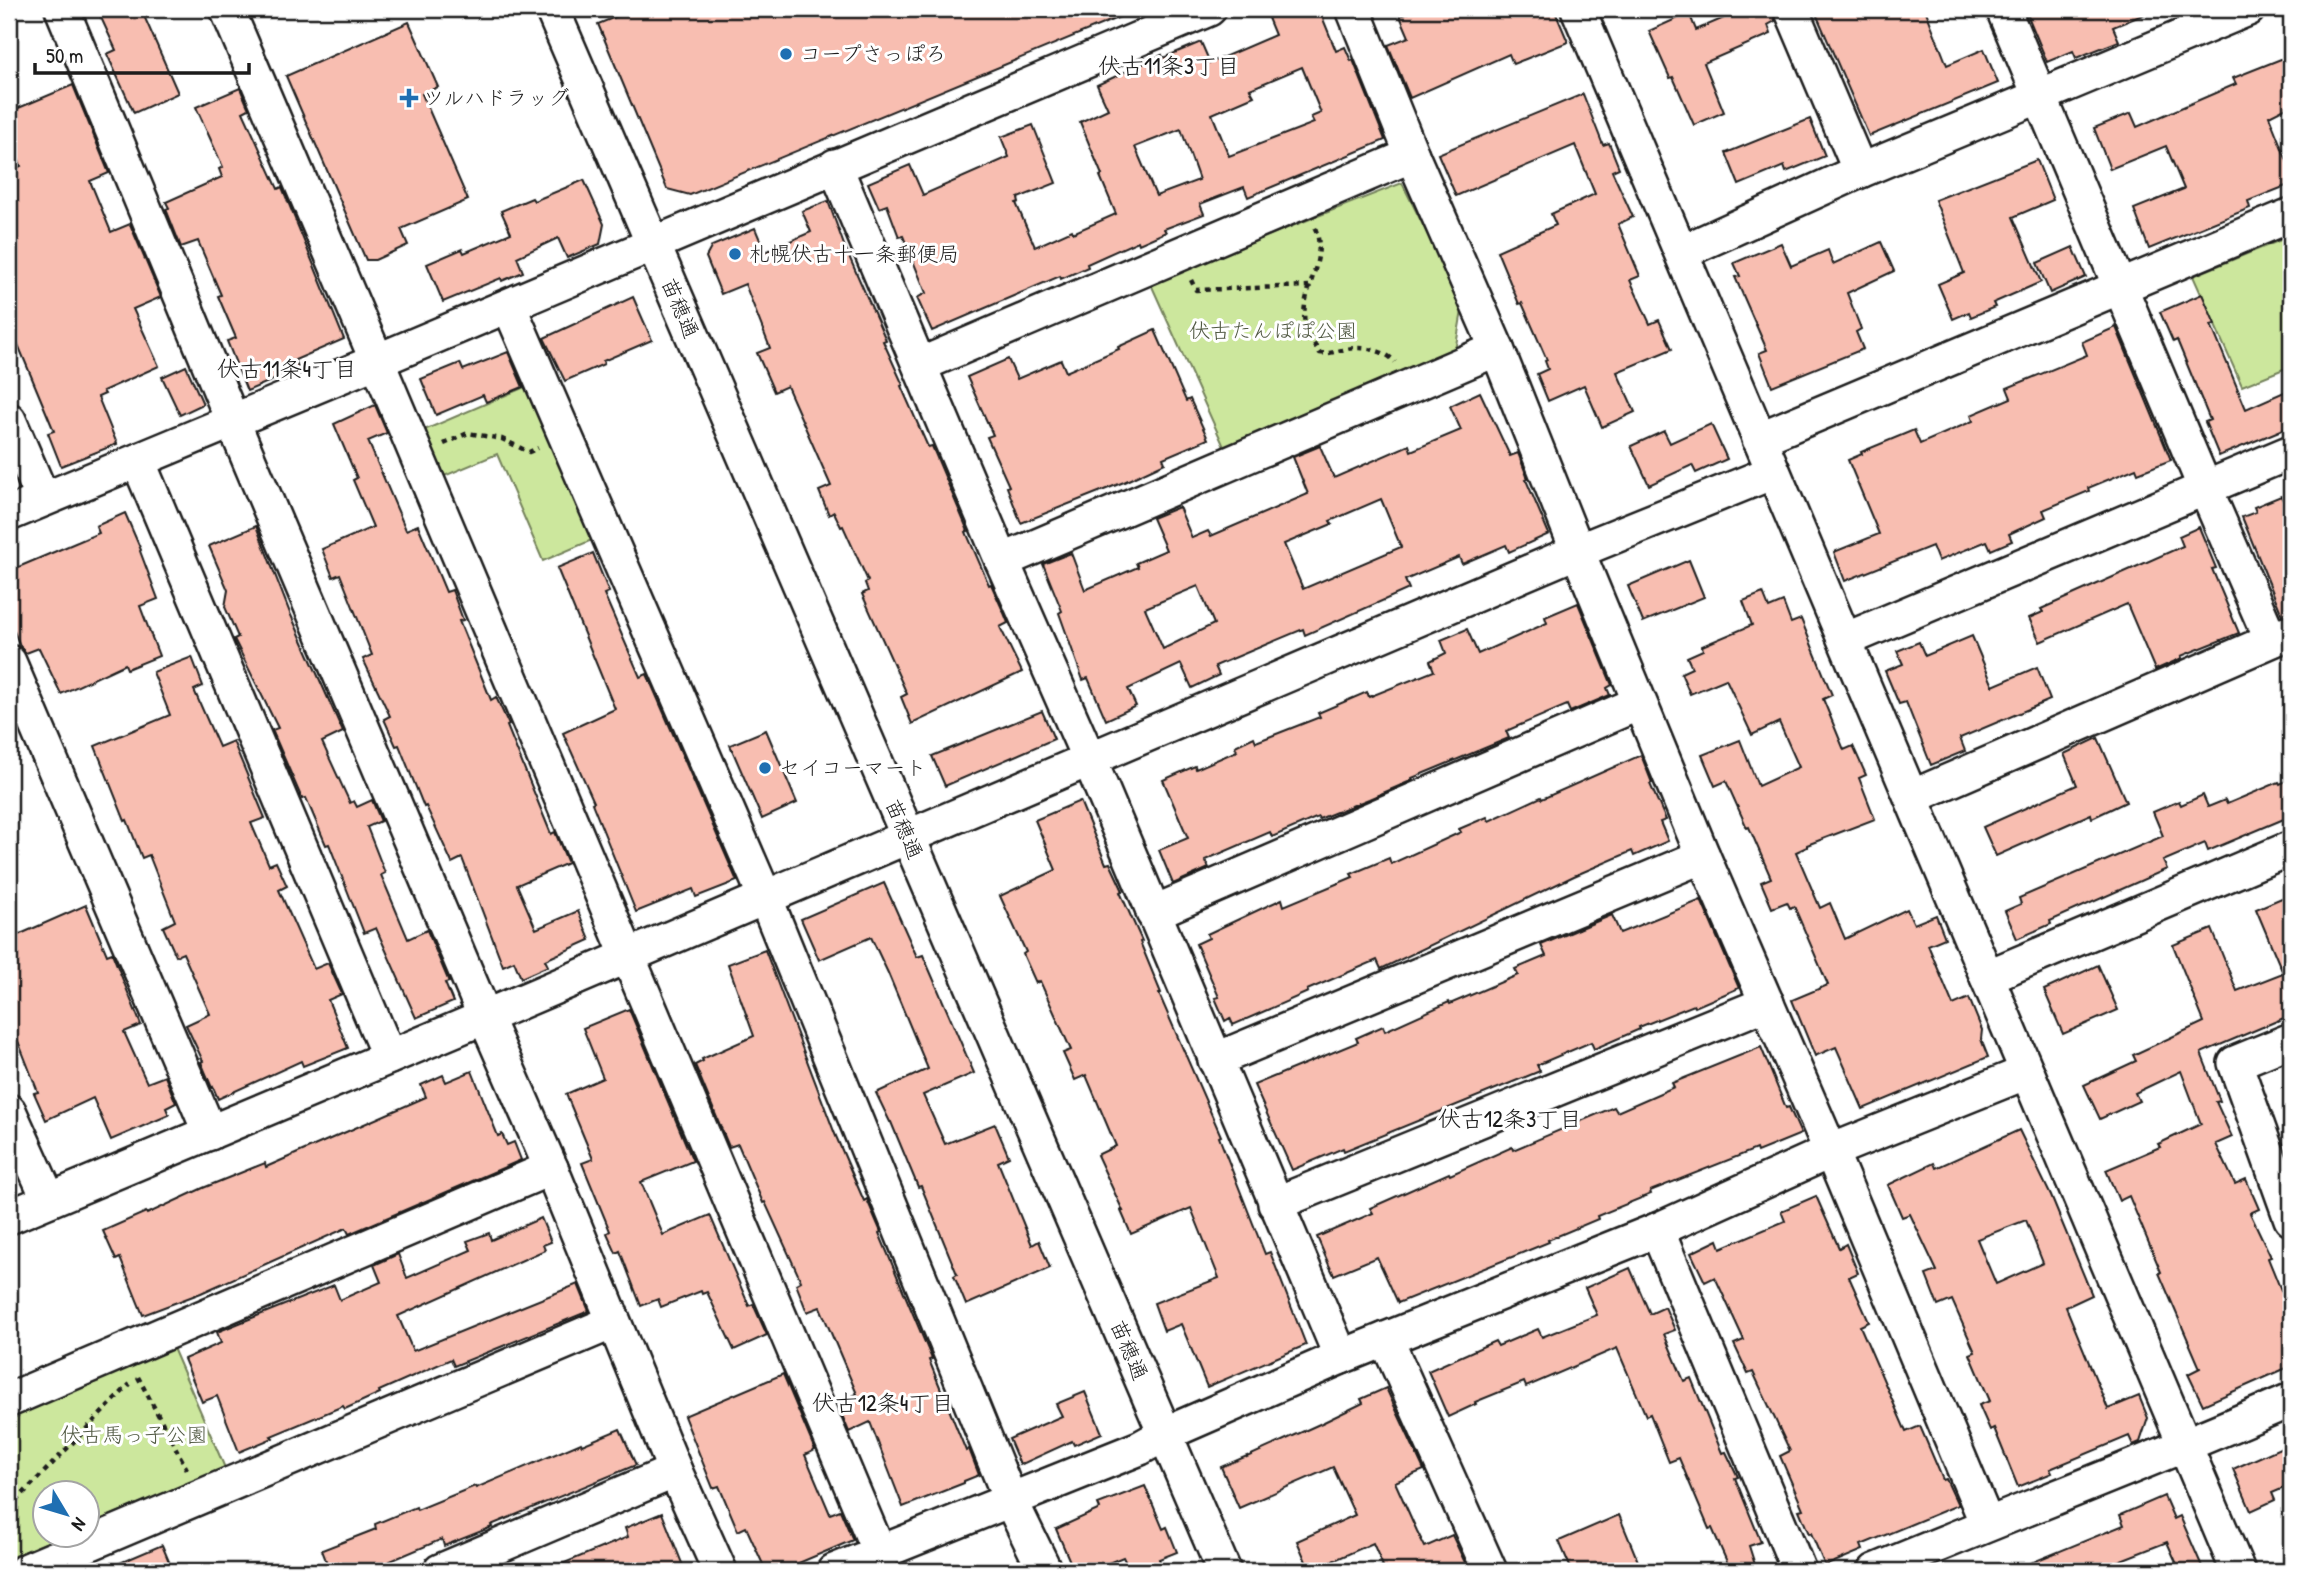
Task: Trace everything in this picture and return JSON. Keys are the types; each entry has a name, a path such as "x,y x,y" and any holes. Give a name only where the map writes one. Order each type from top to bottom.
{"street":[{"path":"62,9 233,422 551,1168 675,1471 720,1571"},
{"path":"226,9 879,1552"},
{"name":"苗穂通","path":"552,9 1224,1571"},
{"path":"9,514 509,306 1209,9"},
{"path":"1353,9 1412,155 1497,348 1703,856 1987,1524"},
{"path":"1578,9 2238,1571"},
{"path":"1791,9 1860,171"},
{"path":"1912,797 2281,636 2204,488 2003,9"},
{"path":"1682,252 1860,171 2227,13"},
{"path":"920,365 1412,155"},
{"path":"835,166 1341,1357"},
{"path":"1759,439 2291,215"},
{"path":"509,306 765,897 1010,1499 1045,1571"},
{"path":"1002,561 1497,348"},
{"path":"9,420 43,499"},
{"path":"1845,640 2291,452"},
{"path":"138,461 389,1057"},
{"path":"9,1217 1578,551 1773,472"},
{"path":"9,662 210,1133"},
{"path":"1153,913 1639,703"},
{"path":"1987,977 2291,848"},
{"path":"1215,1060 1703,856"},
{"path":"1275,1204 1767,1003"},
{"path":"2290,1212 2235,1063 2291,1040"},
{"path":"834,1571 1140,1448 1165,1434 1341,1357 1657,1230 1830,1151 2026,1072"},
{"path":"9,1111 49,1200"},
{"path":"9,1400 551,1168"},
{"path":"1657,1230 1799,1571"},
{"path":"24,1571 613,1322"},
{"path":"1386,1339 1490,1571"},
{"path":"1875,1571 2184,1447 2291,1399"},
{"path":"440,1571 675,1471"}],"path":[{"path":"1314,225 1320,255 1309,286 1305,324 1311,340 1320,353 1333,355 1348,349 1369,349 1385,353 1394,359 1398,367"},
{"path":"1190,278 1196,290 1309,286"},
{"path":"438,448 468,433 502,439 529,452 541,447"},
{"path":"9,1508 137,1376 193,1481"}],"green space":[{"name":"伏古たんぽぽ公園","path":"1402,183 1463,305 1455,351 1225,449 1150,282"},
{"path":"2291,238 2291,366 2242,386 2193,276"},
{"path":"527,386 592,540 543,561 497,454 442,477 422,431"},
{"name":"伏古馬っ子公園","path":"173,1348 225,1468 102,1519 102,1478 32,1478 33,1548 9,1558 9,1418"}],"building":[{"path":"97,9 141,9 178,93 134,113 107,54 116,50"},
{"path":"635,9 1139,9 690,195 667,189 598,24"},
{"path":"1289,9 1319,9 1336,51 1345,47 1351,61 1353,60 1385,140 1248,197 1244,187 1200,204 1204,214 1087,264 1088,267 1061,279 1060,276 932,331 917,298 926,293 903,236 899,237 887,205 879,208 868,183 910,165 923,195 1009,157 1001,137 1033,125 1056,183 1018,198 1019,202 1016,203 1035,247 1072,230 1073,233 1116,214 1080,122 1108,109 1097,85 1162,55 1163,58 1201,42 1210,63 1275,35 1268,18","holes":["1302,67 1321,113 1311,117 1314,123 1229,156 1212,114 1254,96 1250,89","1181,129 1199,180 1156,196 1135,147"]},
{"path":"1416,9 1554,9 1568,42 1513,64 1509,54 1410,98 1388,45 1409,37 1400,16"},
{"path":"1745,9 1772,9 1775,21 1768,25 1771,34 1704,63 1724,112 1694,125 1649,31 1689,13 1696,30"},
{"path":"1814,9 1925,9 1947,65 1984,49 1998,83 1869,136"},
{"path":"2025,9 2157,9 2113,27 2119,41 2076,58 2073,51 2047,62"},
{"path":"409,22 438,87 422,94 468,200 401,229 408,245 375,260 366,260 286,76"},
{"path":"2291,55 2291,105 2269,116 2291,171 2291,184 2248,201 2250,208 2149,249 2134,209 2184,189 2166,146 2110,169 2094,128 2131,113 2137,127 2236,84 2233,78"},
{"path":"73,85 109,173 90,181 111,232 130,224 161,297 133,309 159,366 103,391 105,394 98,397 117,444 61,466 48,433 54,431 9,323 9,171 21,166 9,137 9,112"},
{"path":"240,88 249,109 243,112 278,189 282,187 344,339 295,360 299,369 247,391 227,341 236,338 198,241 181,247 166,209 169,208 166,202 222,177 219,169 223,167 196,107"},
{"path":"1583,94 1603,145 1609,143 1619,168 1612,171 1633,217 1618,224 1640,276 1630,280 1650,324 1659,320 1672,349 1617,372 1635,412 1602,427 1584,385 1548,401 1537,374 1548,369 1547,360 1522,303 1519,304 1497,251 1556,225 1551,214 1595,194 1575,145 1456,196 1438,154"},
{"path":"1810,119 1825,156 1786,172 1784,166 1739,185 1726,153"},
{"path":"2037,160 2053,200 2013,217 2041,282 1993,303 1995,307 1971,317 1969,312 1953,319 1938,284 1964,273 1935,200"},
{"path":"584,180 604,224 600,244 567,258 558,238 517,257 523,272 502,281 501,278 443,302 427,264 462,249 464,253 511,233 501,211 532,198 534,201"},
{"path":"828,201 844,245 886,340 883,341 903,385 901,386 928,447 932,446 968,531 966,532 1004,613 1008,623 1000,627 1022,672 912,724 901,697 907,694 862,594 868,591 865,583 868,581 843,526 841,527 834,512 829,515 819,491 831,486 787,386 774,392 757,353 770,348 745,284 721,294 706,257 712,246 755,228 765,252 811,232 802,211"},
{"path":"1881,242 1894,271 1847,293 1861,329 1856,332 1863,349 1772,386 1759,353 1767,350 1735,277 1740,276 1734,263 1781,243 1791,266 1828,250 1833,264"},
{"path":"2073,247 2086,277 2050,293 2037,263"},
{"path":"2202,294 2215,324 2211,325 2246,409 2291,389 2291,426 2219,456 2205,422 2210,420 2177,340 2173,342 2160,312"},
{"path":"633,297 652,340 565,381 544,338"},
{"path":"2116,327 2171,460 2138,473 2136,468 2043,510 2046,517 2009,534 2012,541 1991,550 1987,541 1938,561 1932,546 1845,581 1834,552 1879,534 1848,460 1914,430 1920,444 1973,421 1971,415 2011,398 2007,388 2087,355 2082,342"},
{"path":"1155,330 1186,401 1190,399 1208,439 1163,458 1165,463 1124,482 1021,523 1007,487 1009,486 987,437 993,435 967,377 1008,359 1017,379 1061,360 1066,372"},
{"path":"508,352 523,387 486,402 483,395 436,415 421,379 460,363 463,370"},
{"path":"186,366 203,404 180,415 162,377"},
{"path":"1480,392 1510,456 1518,453 1528,479 1526,480 1549,534 1509,552 1506,545 1462,564 1459,557 1405,580 1409,589 1305,635 1303,629 1215,666 1219,675 1192,688 1181,664 1128,689 1136,706 1106,720 1088,678 1083,680 1059,613 1062,611 1043,564 1071,553 1085,590 1138,567 1136,563 1166,550 1152,518 1179,507 1192,538 1208,531 1211,536 1308,494 1293,457 1320,446 1334,478 1409,445 1411,451 1461,430 1450,406","holes":["1381,499 1401,547 1303,589 1284,544","1198,586 1214,624 1163,649 1145,608"]},
{"path":"375,405 387,433 368,441 406,530 418,525 446,592 452,590 463,620 459,621 491,700 496,697 551,834 555,832 568,863 517,885 536,929 578,911 590,940 545,960 548,966 521,978 514,961 503,966 462,858 452,863 426,806 424,807 399,745 396,746 384,719 390,716 363,659 372,655 340,574 333,577 322,549 373,527 353,480 357,478 334,424"},
{"path":"1711,424 1727,459 1696,473 1692,465 1649,485 1631,446 1664,431 1670,443"},
{"path":"2281,496 2283,500 2291,497 2291,613 2282,615 2242,517 2256,512 2254,507"},
{"path":"125,513 158,599 140,606 159,656 127,669 125,664 61,694 39,648 26,653 20,646 9,619 9,571 99,533 96,526"},
{"path":"256,526 290,613 343,732 322,742 350,803 354,801 357,807 372,800 381,821 367,827 385,873 381,875 408,939 427,930 449,982 445,983 453,1002 416,1018 376,928 364,933 329,844 326,845 306,798 302,799 272,730 278,728 234,639 238,637 225,607 228,590 209,546"},
{"path":"2199,527 2216,568 2212,569 2239,633 2181,656 2182,658 2155,670 2127,604 2040,642 2029,618 2043,612 2041,609 2183,546 2179,536"},
{"path":"593,553 609,592 604,594 640,677 647,674 737,881 696,897 693,889 636,912 592,803 594,802 563,733 615,709 557,568"},
{"path":"1689,560 1704,597 1643,622 1628,586"},
{"path":"1763,593 1769,608 1783,602 1791,623 1801,619 1832,695 1823,699 1844,750 1853,746 1866,775 1859,778 1875,819 1807,845 1796,852 1820,908 1830,903 1845,939 1907,909 1914,924 1936,915 1945,938 1928,945 1953,1005 1969,998 1982,1030 1981,1039 1988,1057 1863,1109 1836,1047 1815,1056 1792,1000 1828,985 1794,906 1790,908 1787,902 1772,908 1761,882 1771,878 1749,827 1747,828 1726,781 1715,786 1702,755 1740,740 1758,786 1799,767 1779,722 1752,735 1726,679 1690,694 1681,673 1692,668 1687,657 1703,650 1702,646 1752,625 1743,601"},
{"path":"1578,603 1612,685 1607,688 1610,695 1570,712 1567,705 1506,731 1509,738 1369,799 1272,837 1270,832 1205,860 1209,868 1173,884 1159,850 1188,838 1163,780 1237,751 1235,746 1254,737 1256,742 1320,717 1318,713 1367,692 1369,697 1434,671 1430,661 1446,653 1441,640 1467,629 1478,654 1547,623 1545,617"},
{"path":"1972,636 1993,686 2037,667 2050,700 1960,738 1965,751 1931,765 1906,702 1899,704 1885,671 1903,664 1897,651 1919,642 1925,656"},
{"path":"192,657 203,686 194,690 219,747 233,741 265,818 251,823 269,865 276,862 287,886 279,890 314,969 328,963 342,994 328,1000 348,1048 303,1066 301,1061 218,1099 186,1025 210,1014 183,953 176,956 163,927 175,921 149,855 142,858 127,820 125,821 95,746 170,715 153,672"},
{"path":"1042,711 1054,739 945,786 932,756"},
{"path":"766,730 797,803 762,819 730,745"},
{"path":"2098,738 2126,802 2092,818 2091,814 1996,856 1983,827 2077,785 2064,754"},
{"path":"1641,755 1666,820 1660,822 1668,841 1634,856 1632,851 1574,876 1381,969 1377,960 1233,1025 1230,1018 1225,1021 1215,998 1219,997 1196,944 1209,938 1207,934 1282,899 1284,906 1353,877 1351,874 1389,858 1391,864 1461,832 1459,829 1487,817 1489,821"},
{"path":"2291,779 2291,816 2208,851 2205,843 2163,861 2167,869 2050,921 2051,924 2017,939 2005,911 2021,904 2019,898 2163,836 2153,812 2179,801 2181,805 2203,795 2208,807 2225,800 2227,804"},
{"path":"1080,801 1106,864 1110,863 1123,891 1120,892 1142,941 1140,942 1161,993 1159,994 1221,1136 1219,1137 1265,1254 1270,1252 1306,1345 1207,1387 1181,1324 1164,1331 1154,1303 1219,1278 1191,1208 1131,1234 1097,1155 1116,1146 1086,1075 1075,1080 1063,1053 1071,1050 1040,981 1036,983 1023,954 1026,952 1000,896 1056,870 1035,820"},
{"path":"884,883 917,957 923,955 974,1073 923,1095 945,1144 995,1124 1009,1157 998,1162 1032,1245 1039,1241 1050,1268 966,1305 954,1276 957,1274 921,1186 918,1187 876,1093 928,1069 888,973 871,937 819,960 801,919"},
{"path":"2291,894 2291,1015 2201,1053 2220,1101 2216,1102 2232,1137 2216,1144 2235,1184 2246,1179 2259,1209 2250,1213 2271,1257 2268,1258 2291,1315 2291,1366 2203,1405 2188,1374 2200,1368 2159,1273 2161,1272 2129,1196 2119,1201 2106,1170 2160,1147 2158,1144 2201,1124 2181,1071 2135,1093 2139,1101 2100,1119 2084,1085 2136,1061 2133,1055 2204,1022 2173,945 2212,929 2237,991 2283,973 2256,909"},
{"path":"1701,900 1739,988 1639,1027 1640,1029 1594,1049 1591,1042 1537,1065 1540,1071 1292,1170 1254,1085 1358,1042 1356,1038 1383,1026 1385,1031 1518,975 1515,969 1546,956 1541,945 1612,915 1620,933"},
{"path":"86,905 107,955 112,953 141,1025 124,1032 147,1083 165,1076 176,1103 166,1108 169,1115 111,1140 93,1098 46,1120 9,1018 9,939"},
{"path":"765,950 835,1134 864,1201 867,1199 881,1232 879,1233 932,1359 929,1360 966,1451 969,1449 979,1475 903,1507 870,1422 849,1432 837,1403 857,1394 820,1307 807,1312 796,1284 801,1281 738,1144 729,1147 695,1065 703,1061 702,1059 754,1036 728,964"},
{"path":"2098,965 2118,1010 2063,1034 2044,990"},
{"path":"629,1009 693,1161 641,1182 663,1235 710,1215 749,1306 753,1304 767,1335 734,1350 707,1292 702,1294 701,1291 661,1307 658,1299 641,1306 620,1251 616,1253 607,1233 610,1231 582,1163 593,1159 566,1094 603,1078 583,1028"},
{"path":"1761,1047 1786,1108 1789,1107 1801,1134 1650,1191 1651,1194 1597,1216 1598,1219 1548,1240 1549,1242 1398,1303 1377,1257 1334,1275 1317,1237 1373,1213 1370,1208 1449,1173 1450,1175 1512,1147 1513,1150 1614,1107 1617,1112 1674,1087 1672,1083"},
{"path":"472,1071 498,1136 502,1134 507,1145 514,1142 521,1160 349,1234 346,1228 201,1293 143,1315 120,1258 116,1260 103,1231 265,1163 266,1167 426,1097 421,1085 443,1075 446,1082"},
{"path":"2019,1130 2051,1196 2092,1295 2066,1307 2108,1409 2139,1396 2148,1418 2140,1442 2133,1445 2129,1436 2050,1469 2052,1473 2018,1487 1994,1428 1990,1430 1979,1405 1990,1401 1970,1354 1975,1352 1952,1300 1938,1306 1926,1275 1937,1271 1910,1214 1902,1217 1888,1185 1934,1163 1936,1168","holes":["2026,1220 2043,1263 1996,1284 1977,1239"]},
{"path":"1816,1196 1839,1248 1846,1244 1858,1273 1849,1277 1869,1322 1860,1326 1906,1432 1920,1426 1943,1480 1946,1479 1958,1505 1861,1545 1863,1550 1825,1566 1799,1510 1803,1509 1780,1456 1790,1451 1753,1372 1748,1374 1734,1344 1744,1340 1715,1277 1705,1282 1691,1253 1718,1240 1721,1248 1785,1221 1781,1211"},
{"path":"541,1218 551,1242 543,1245 545,1250 398,1316 413,1351 578,1284 589,1311 454,1366 451,1359 345,1409 343,1406 239,1452 217,1396 202,1402 184,1359 221,1343 217,1332 334,1285 340,1300 381,1282 374,1265 398,1254 407,1278 471,1250 467,1241 489,1233 491,1240"},
{"path":"1630,1268 1650,1314 1665,1307 1675,1330 1664,1334 1684,1381 1691,1378 1722,1453 1726,1452 1738,1477 1735,1478 1761,1542 1749,1546 1757,1571 1731,1571 1712,1528 1709,1529 1679,1458 1669,1462 1650,1414 1646,1416 1617,1348 1526,1387 1524,1382 1475,1402 1476,1404 1448,1417 1428,1371 1495,1341 1498,1346 1538,1329 1542,1337 1597,1315 1585,1288"},
{"path":"783,1374 815,1450 805,1455 830,1514 840,1510 853,1540 780,1571 766,1571 746,1527 738,1531 719,1486 713,1488 684,1416"},
{"path":"1386,1388 1424,1470 1395,1482 1417,1531 1425,1547 1452,1535 1469,1571 1371,1571 1383,1566 1373,1543 1310,1571 1297,1541 1355,1515 1333,1467 1239,1508 1221,1467 1324,1422 1363,1403 1361,1399"},
{"path":"1085,1392 1102,1433 1074,1445 1072,1441 1020,1465 1009,1439 1062,1416 1056,1404"},
{"path":"620,1429 636,1465 444,1546 442,1539 367,1571 330,1571 322,1550 376,1529 375,1524 416,1507 417,1510 475,1486 476,1488"},
{"path":"2291,1443 2291,1485 2272,1493 2275,1500 2251,1511 2233,1469"},
{"path":"1145,1486 1163,1529 1167,1527 1177,1552 1159,1559 1162,1566 1149,1571 1130,1571 1123,1557 1089,1571 1074,1571 1056,1529 1100,1509 1098,1504"},
{"path":"2164,1496 2174,1519 2180,1516 2204,1571 2180,1571 2167,1542 2093,1571 2011,1571 2124,1525 2120,1515"},
{"path":"662,1513 685,1571 545,1571 628,1537 625,1528"},
{"path":"1619,1515 1642,1571 1572,1571 1559,1541"},
{"path":"162,1545 173,1571 101,1571"}],"place":[{"name":"コープさっぽろ","path":"786,54"},
{"name":"ツルハドラッグ","path":"409,98"},
{"name":"札幌伏古十一条郵便局","path":"735,254"},
{"name":"セイコーマート","path":"765,768"}],"district":[{"name":"伏古11条3丁目","path":"1169,66"},
{"name":"伏古11条4丁目","path":"287,369"},
{"name":"伏古12条3丁目","path":"1510,1119"},
{"name":"伏古12条4丁目","path":"883,1403"}]}
